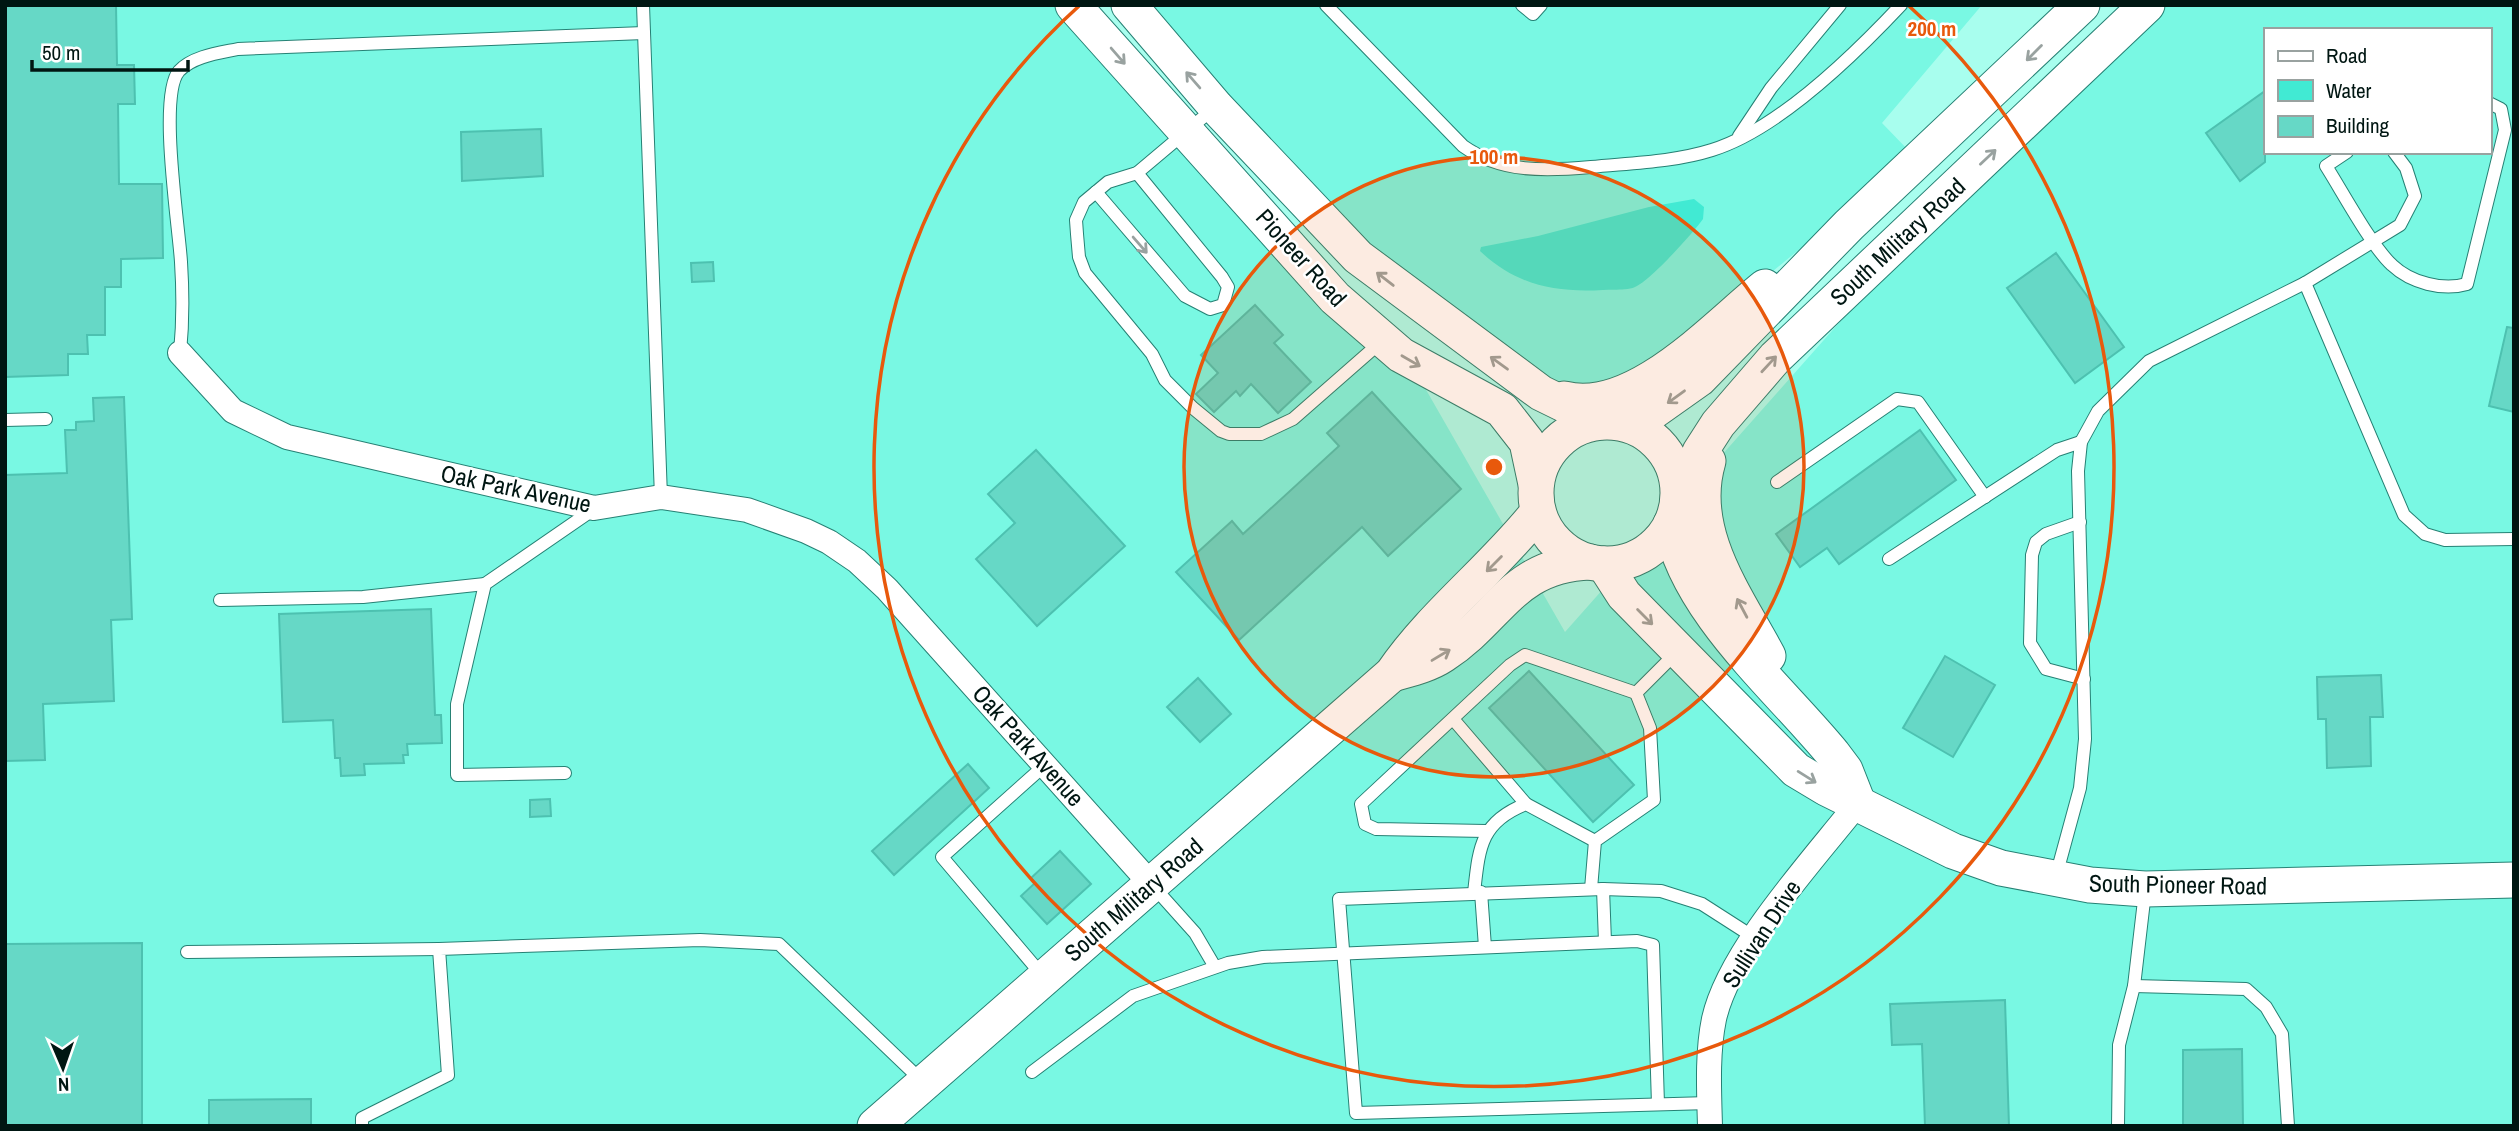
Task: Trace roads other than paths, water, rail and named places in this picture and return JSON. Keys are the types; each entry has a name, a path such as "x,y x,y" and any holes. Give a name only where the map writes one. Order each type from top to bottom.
{"main road":[{"name":"Pioneer Road","path":"1073,5 1185,132 1286,239 1335,298 1381,341 1502,411 1527,442 1537,498"},
{"name":"Pioneer Road","path":"1129,5 1216,107 1358,257 1541,393 1608,422"},
{"name":"South Military Road","path":"1608,422 1651,413 1690,387 1849,225 2082,5"},
{"name":"South Military Road","path":"1674,513 1700,452 1731,408 1775,358 2147,5"},
{"path":"1541,393 1573,401 1593,401 1621,394 1642,384 1681,356 1777,277 1849,225"},
{"path":"1731,408 1706,470 1702,487 1704,523 1718,561 1796,712"},
{"path":"1674,513 1659,541 1643,554 1624,562 1597,563 1558,544 1546,529 1537,498 1543,461 1557,442 1577,428 1608,422 1646,434 1669,458 1677,479 1674,513 1679,560 1688,578 1748,658 1845,770 1858,803"},
{"name":"South Military Road","path":"875,1126 1392,674 1412,646 1500,558 1537,498"},
{"name":"South Military Road","path":"1392,674 1441,657 1536,573 1569,563 1597,563"},
{"name":"South Pioneer Road","path":"1597,563 1624,596 1797,770 1953,852 2001,868 2055,880 2145,888 2514,880"}],"street":[{"name":"Oak Park Avenue","path":"180,353 233,411 287,437 594,508 661,497 727,505 774,518 814,534 843,551 887,589 1151,884"},
{"name":"Sullivan Drive","path":"1710,1114 1710,1044 1714,1017 1734,972 1770,913 1858,803"}],"lane":[{"path":"643,5 661,497"},
{"path":"1326,5 1451,135 1474,153 1493,162 1521,168 1571,169 1701,153 1737,139 1781,112 1829,76 1901,5"},
{"path":"1522,5 1533,14 1541,5"},
{"path":"1737,139 1771,88 1840,5"},
{"path":"180,353 182,275 171,149 171,98 177,72 196,59 238,48 391,45 644,33"},
{"path":"2344,154 2326,166 2391,265 2413,278 2449,289 2467,284 2505,130 2501,109 2491,104"},
{"path":"1216,107 1137,173 1108,181 1079,209 1076,220 1079,257 1085,273 1152,354 1165,380 1221,431 1261,434 1293,419 1381,341"},
{"path":"2055,880 2080,788 2085,739 2078,471 2081,442 2098,411 2149,361 2305,283 2400,225 2415,196 2406,168 2396,154"},
{"path":"1096,192 1185,296 1210,309 1223,305 1228,287 1222,277 1137,173"},
{"path":"2305,283 2404,515 2425,534 2445,540 2514,539"},
{"path":"1777,482 1897,399 1918,402 1985,497"},
{"path":"5,419 46,419"},
{"path":"1889,559 2057,450 2081,442"},
{"path":"219,600 363,597 485,584 594,508"},
{"path":"2080,522 2046,534 2036,542 2031,567 2030,643 2046,669 2084,679"},
{"path":"485,584 457,704 457,775 565,774"},
{"path":"1636,693 1678,651"},
{"path":"1486,831 1376,829 1365,824 1361,804 1510,665 1525,656 1636,693 1650,728 1654,800 1595,841"},
{"path":"1453,719 1526,804 1595,841"},
{"path":"1044,978 942,857 1045,765"},
{"path":"1485,947 1477,893 1486,831 1505,813 1526,804"},
{"path":"1595,841 1597,889 1605,942"},
{"path":"1151,884 1195,933 1215,967"},
{"path":"2118,1126 2119,1045 2134,986 2145,888"},
{"path":"1710,1114 1658,1104 1356,1113 1339,899 1597,889 1661,891 1682,895 1702,904 1755,938"},
{"path":"187,952 439,949 700,940 779,944 924,1083"},
{"path":"1032,1072 1133,996 1215,967 1263,957 1637,941 1653,945 1658,1104"},
{"path":"362,1126 362,1118 449,1075 439,949"},
{"path":"2134,986 2246,989 2266,1007 2282,1034 2288,1126"}],"water":[{"path":"1694,199 1704,207 1703,219 1660,267 1642,283 1631,288 1585,291 1552,288 1508,272 1480,251 1481,247"}]}
